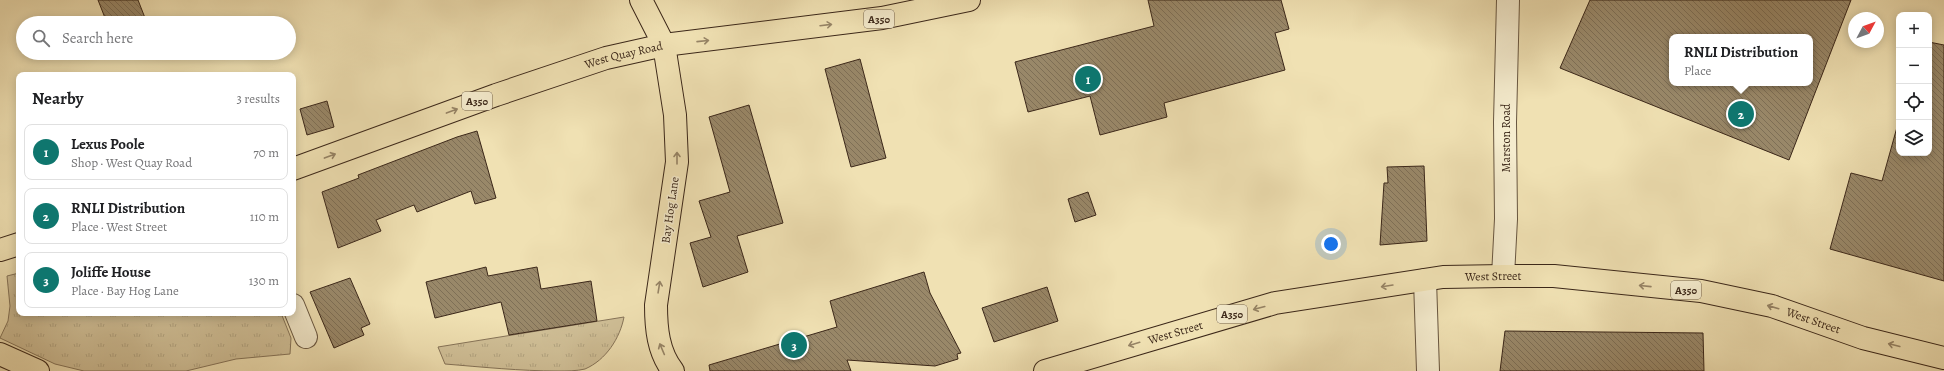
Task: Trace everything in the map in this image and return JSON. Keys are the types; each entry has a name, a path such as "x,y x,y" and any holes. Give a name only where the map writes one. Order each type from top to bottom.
{"highway":[{"name":"Bay Hog Lane","path":"641,0 664,45 675,115 677,162 656,305 656,326 659,342 673,371"},
{"name":"West Quay Road","path":"296,168 541,79 606,58 664,45 882,18 969,0"},
{"path":"0,250 16,245"},
{"name":"West Street","path":"1045,371 1275,303 1425,280 1503,276 1554,276 1701,291 1772,306 1863,338 1944,358"},
{"path":"0,354 38,371"}],"street":[{"name":"Marston Road","path":"1503,276 1506,219 1505,122 1508,0"},
{"path":"1425,280 1428,371"},
{"path":"296,312 306,337"}],"green space":[{"path":"16,274 16,316 282,316 291,338 290,354 236,359 186,371 84,371 55,364 0,338 8,321 10,306 7,276"},
{"path":"624,317 619,333 611,348 593,365 582,370 565,371 501,369 445,364 438,347"}],"building":[{"path":"98,0 138,0 144,16 104,16"},
{"path":"1148,0 1281,0 1289,29 1275,33 1285,70 1164,103 1167,117 1100,135 1090,96 1028,112 1015,62 1154,26"},
{"path":"1590,0 1851,0 1789,160 1560,68"},
{"path":"1932,43 1944,45 1944,281 1830,249 1851,173 1882,181 1896,131 1896,156 1932,156"},
{"path":"860,59 886,158 851,167 825,69"},
{"path":"327,101 334,127 307,135 300,109"},
{"path":"749,105 783,223 737,236 748,272 703,287 690,243 711,237 699,201 730,192 709,117"},
{"path":"477,131 496,198 475,204 471,191 417,212 414,205 376,220 381,231 338,248 322,192 359,178 358,175 457,137"},
{"path":"1424,166 1427,241 1380,245 1384,183 1388,183 1387,167"},
{"path":"1088,192 1096,215 1075,222 1068,199"},
{"path":"486,267 488,276 537,267 541,289 591,281 597,321 509,335 501,302 435,318 426,282"},
{"path":"924,272 930,293 961,353 957,354 958,359 935,366 847,360 851,371 710,371 709,365 837,327 830,301"},
{"path":"350,278 370,324 361,328 364,335 334,348 310,292"},
{"path":"1047,287 1058,321 994,342 982,308"},
{"path":"1505,331 1703,333 1704,371 1500,371"}],"place":[{"name":"Lexus Poole","path":"1088,79"},
{"name":"RNLI Distribution","path":"1741,114"},
{"name":"Joliffe House","path":"794,345"}]}
